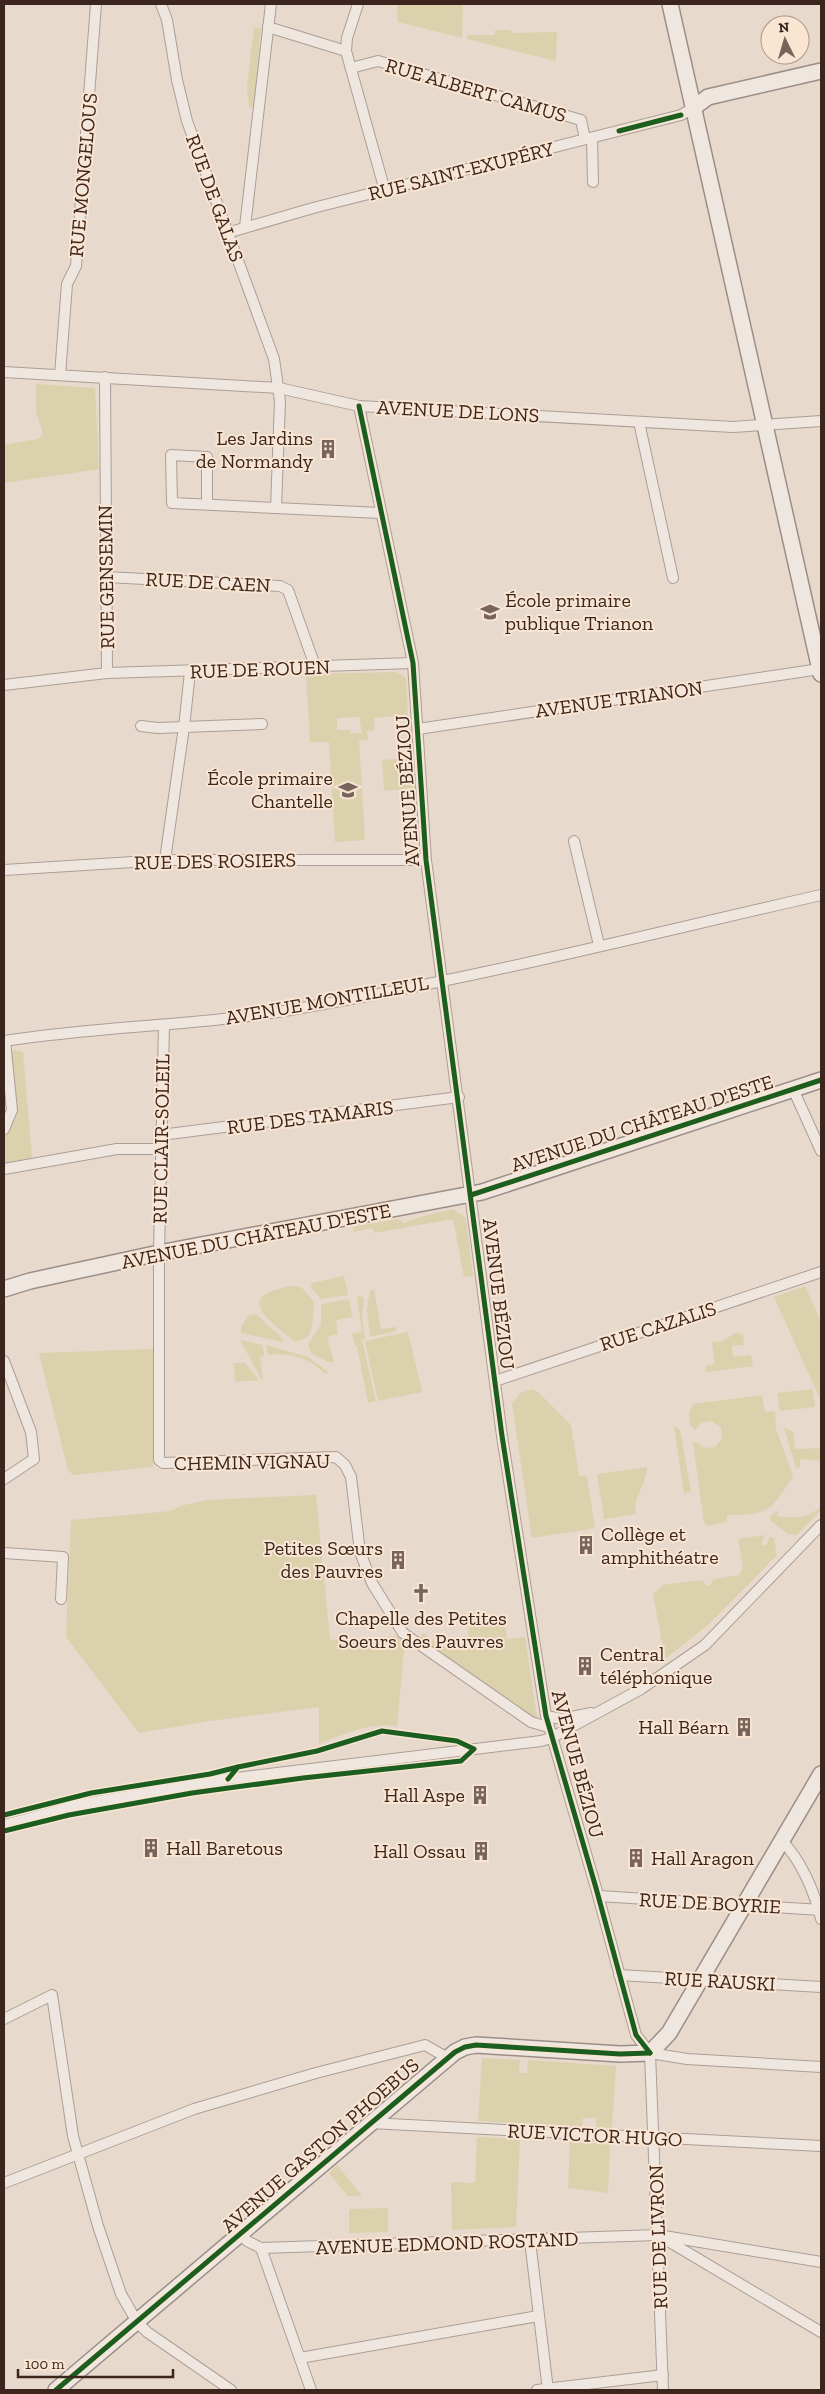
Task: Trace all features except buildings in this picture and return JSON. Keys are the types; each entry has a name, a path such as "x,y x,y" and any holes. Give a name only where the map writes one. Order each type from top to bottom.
{"main road":[{"path":"670,4 821,672"},
{"path":"693,108 708,97 821,71"},
{"name":"AVENUE DU CHÂTEAU D'ESTE","path":"4,1289 30,1281 159,1253 471,1195 821,1080"},
{"path":"650,2053 669,2034 821,1774"},
{"name":"AVENUE GASTON PHOEBUS","path":"56,2390 446,2057 465,2046 476,2045 620,2054 650,2053"}],"street":[{"name":"RUE MONGELOUS","path":"60,375 67,284 76,266 96,4"},
{"name":"RUE DE GALAS","path":"161,4 167,20 177,80 187,121 274,359 280,388 276,508"},
{"path":"245,227 271,4"},
{"path":"358,4 347,38 346,51 385,191"},
{"path":"268,27 346,51"},
{"name":"RUE ALBERT CAMUS","path":"351,68 378,61 581,120 589,139"},
{"name":"RUE SAINT-EXUPÉRY","path":"227,233 681,115 693,108"},
{"path":"589,139 593,182"},
{"name":"AVENUE DE LONS","path":"4,372 280,388 359,406 732,427 821,420"},
{"name":"RUE GENSEMIN","path":"4,686 107,674 105,377"},
{"name":"AVENUE BÉZIOU","path":"359,406 413,663 426,860 459,1097 495,1381 546,1716 599,1896 618,1975 636,2035 650,2053"},
{"path":"639,422 673,578"},
{"path":"207,504 207,456 171,454 172,503 380,513"},
{"name":"RUE DE CAEN","path":"106,577 280,586 288,590 316,666"},
{"name":"RUE DE ROUEN","path":"107,674 413,663"},
{"path":"165,860 190,672"},
{"name":"AVENUE TRIANON","path":"418,729 821,672"},
{"path":"141,726 184,727 262,724"},
{"path":"574,841 599,945"},
{"name":"RUE DES ROSIERS","path":"4,870 165,860 426,860"},
{"name":"AVENUE MONTILLEUL","path":"4,1041 50,1034 164,1025 289,1010 442,981 821,895"},
{"name":"RUE CLAIR-SOLEIL","path":"159,1253 164,1025"},
{"path":"4,1041 12,1110 4,1129"},
{"path":"793,1089 821,1151"},
{"name":"RUE DES TAMARIS","path":"161,1135 459,1097"},
{"path":"4,1169 117,1149 160,1149"},
{"name":"CHEMIN VIGNAU","path":"159,1253 159,1460 163,1463 336,1457 345,1464 351,1477 360,1552 372,1583 403,1633 531,1722 548,1727"},
{"name":"RUE CAZALIS","path":"495,1381 821,1272"},
{"path":"4,1361 31,1432 34,1460 4,1479"},
{"path":"4,1825 82,1804 228,1778 536,1742 551,1738 641,1689 705,1645 821,1525"},
{"path":"4,1554 63,1558 60,1599"},
{"path":"546,1716 562,1719 602,1711"},
{"path":"782,1842 790,1850 797,1862 820,1913"},
{"name":"RUE DE BOYRIE","path":"599,1896 744,1905 820,1913"},
{"name":"RUE RAUSKI","path":"618,1975 821,1987"},
{"path":"4,2019 52,1995 73,2136 111,2268 121,2294 137,2322 148,2333 232,2390"},
{"path":"4,2183 194,2109 316,2073 425,2045 446,2057"},
{"name":"AVENUE GASTON PHOEBUS","path":"650,2053 687,2059 821,2067"},
{"name":"RUE DE LIVRON","path":"650,2053 664,2390"},
{"name":"RUE VICTOR HUGO","path":"369,2123 821,2146"},
{"path":"241,2234 248,2242 261,2248 311,2390"},
{"path":"658,2235 821,2332"},
{"name":"AVENUE EDMOND ROSTAND","path":"261,2248 530,2241 658,2235 821,2262"},
{"path":"530,2241 544,2390 663,2375"},
{"path":"300,2358 538,2316"}],"shaded area":[{"path":"397,4 463,4 462,38 398,22"},
{"path":"254,27 261,28 254,107 249,108 247,87"},
{"path":"495,30 511,30 511,33 557,32 556,61 467,39 467,35 495,35"},
{"path":"36,384 95,388 99,469 4,483 4,445 38,439 43,433 36,412"},
{"path":"396,672 406,678 408,715 374,718 374,730 367,731 368,740 359,740 365,840 335,842 329,742 310,742 306,674","holes":["359,717 362,733 351,733 350,730 337,730 337,718"]},
{"path":"412,758 414,788 384,791 382,760"},
{"path":"14,1050 23,1052 32,1158 4,1163 4,1137 14,1117 11,1052"},
{"path":"453,1209 466,1218 473,1276 464,1277 453,1219 374,1233 372,1228 354,1232 353,1227 398,1219 404,1223 423,1216"},
{"path":"344,1276 348,1295 321,1299 311,1287 312,1283"},
{"path":"293,1286 302,1288 314,1302 312,1327 308,1337 295,1342 274,1325 261,1309 259,1302 264,1296 274,1290"},
{"path":"805,1286 821,1322 821,1401 774,1297"},
{"path":"374,1289 381,1329 396,1327 396,1331 370,1337 367,1309 370,1291"},
{"path":"361,1296 364,1299 362,1316 365,1339 362,1340 376,1401 368,1403 357,1346 355,1346 352,1334 362,1332 357,1297"},
{"path":"349,1299 353,1317 336,1320 338,1334 327,1337 334,1362 328,1362 311,1353 308,1344 321,1325 321,1304"},
{"path":"256,1314 284,1340 283,1342 241,1333 241,1327 249,1315"},
{"path":"408,1332 422,1392 378,1401 365,1341"},
{"path":"735,1333 743,1334 744,1345 732,1346 733,1357 751,1355 753,1366 706,1372 706,1366 715,1364 712,1342 723,1341"},
{"path":"240,1340 263,1345 264,1356 260,1357 263,1382"},
{"path":"266,1345 308,1357 328,1372 326,1374 313,1364 292,1356 268,1355"},
{"path":"153,1349 153,1467 73,1475 68,1470 39,1353"},
{"path":"234,1363 245,1363 259,1380 235,1382"},
{"path":"532,1389 539,1393 571,1425 579,1476 587,1476 595,1528 532,1538 512,1404 520,1393"},
{"path":"813,1389 815,1407 780,1411 777,1393"},
{"path":"762,1395 765,1412 775,1411 776,1429 793,1476 774,1504 768,1509 752,1514 727,1515 727,1522 707,1526 704,1523 693,1443 696,1442 705,1448 715,1447 722,1439 721,1428 712,1421 701,1423 694,1431 693,1427 690,1427 689,1413 693,1404"},
{"path":"674,1426 680,1430 691,1492 684,1493"},
{"path":"784,1428 793,1431 795,1449 821,1448 821,1461 800,1459 800,1467 796,1468"},
{"path":"647,1467 645,1479 636,1501 636,1514 604,1519 597,1474"},
{"path":"316,1495 330,1640 398,1636 405,1639 397,1726 367,1727 319,1744 319,1707 210,1721 139,1733 66,1637 71,1520 171,1511 180,1506 207,1500"},
{"path":"821,1506 821,1510 797,1535 788,1534 771,1521 770,1517 778,1510 777,1516 795,1517 812,1513"},
{"path":"765,1535 761,1544 766,1546 770,1537 774,1538 777,1555 708,1625 665,1659 653,1594 663,1585 703,1580 705,1585 709,1586 714,1579 739,1575 743,1568 738,1539"},
{"path":"504,1616 507,1639 525,1637 537,1717 534,1718 418,1640 423,1633 441,1647 469,1645 468,1629 476,1620"},
{"path":"482,2058 520,2060 519,2073 527,2073 528,2060 616,2066 612,2128 596,2127 596,2118 583,2118 582,2127 478,2121"},
{"path":"477,2137 520,2139 516,2227 452,2230 451,2182 475,2183"},
{"path":"570,2142 610,2144 608,2193 568,2188"},
{"path":"337,2165 362,2196 348,2196 329,2173"},
{"path":"388,2208 388,2232 349,2233 349,2209"}],"cycle path":[{"path":"619,131 681,115"},
{"path":"359,406 413,663 426,860 502,1436 546,1716 636,2035 650,2053"},
{"path":"471,1195 821,1080"},
{"path":"4,1831 69,1815 192,1793 303,1778 461,1761 474,1749 457,1741 382,1731 317,1751 238,1767 228,1779"},
{"path":"4,1815 91,1793 210,1774 238,1767"},
{"path":"56,2390 455,2052 465,2047 476,2045 620,2054 650,2053"}],"place":[{"name":"Les Jardins de Normandy","path":"328,449"},
{"name":"École primaire publique Trianon","path":"490,612"},
{"name":"École primaire Chantelle","path":"348,790"},
{"name":"Collège et amphithéatre","path":"586,1545"},
{"name":"Petites Sœurs des Pauvres","path":"398,1560"},
{"name":"Chapelle des Petites Soeurs des Pauvres","path":"421,1593"},
{"name":"Central téléphonique","path":"585,1666"},
{"name":"Hall Béarn","path":"744,1727"},
{"name":"Hall Aspe","path":"480,1795"},
{"name":"Hall Baretous","path":"151,1848"},
{"name":"Hall Ossau","path":"481,1851"},
{"name":"Hall Aragon","path":"636,1858"}]}
